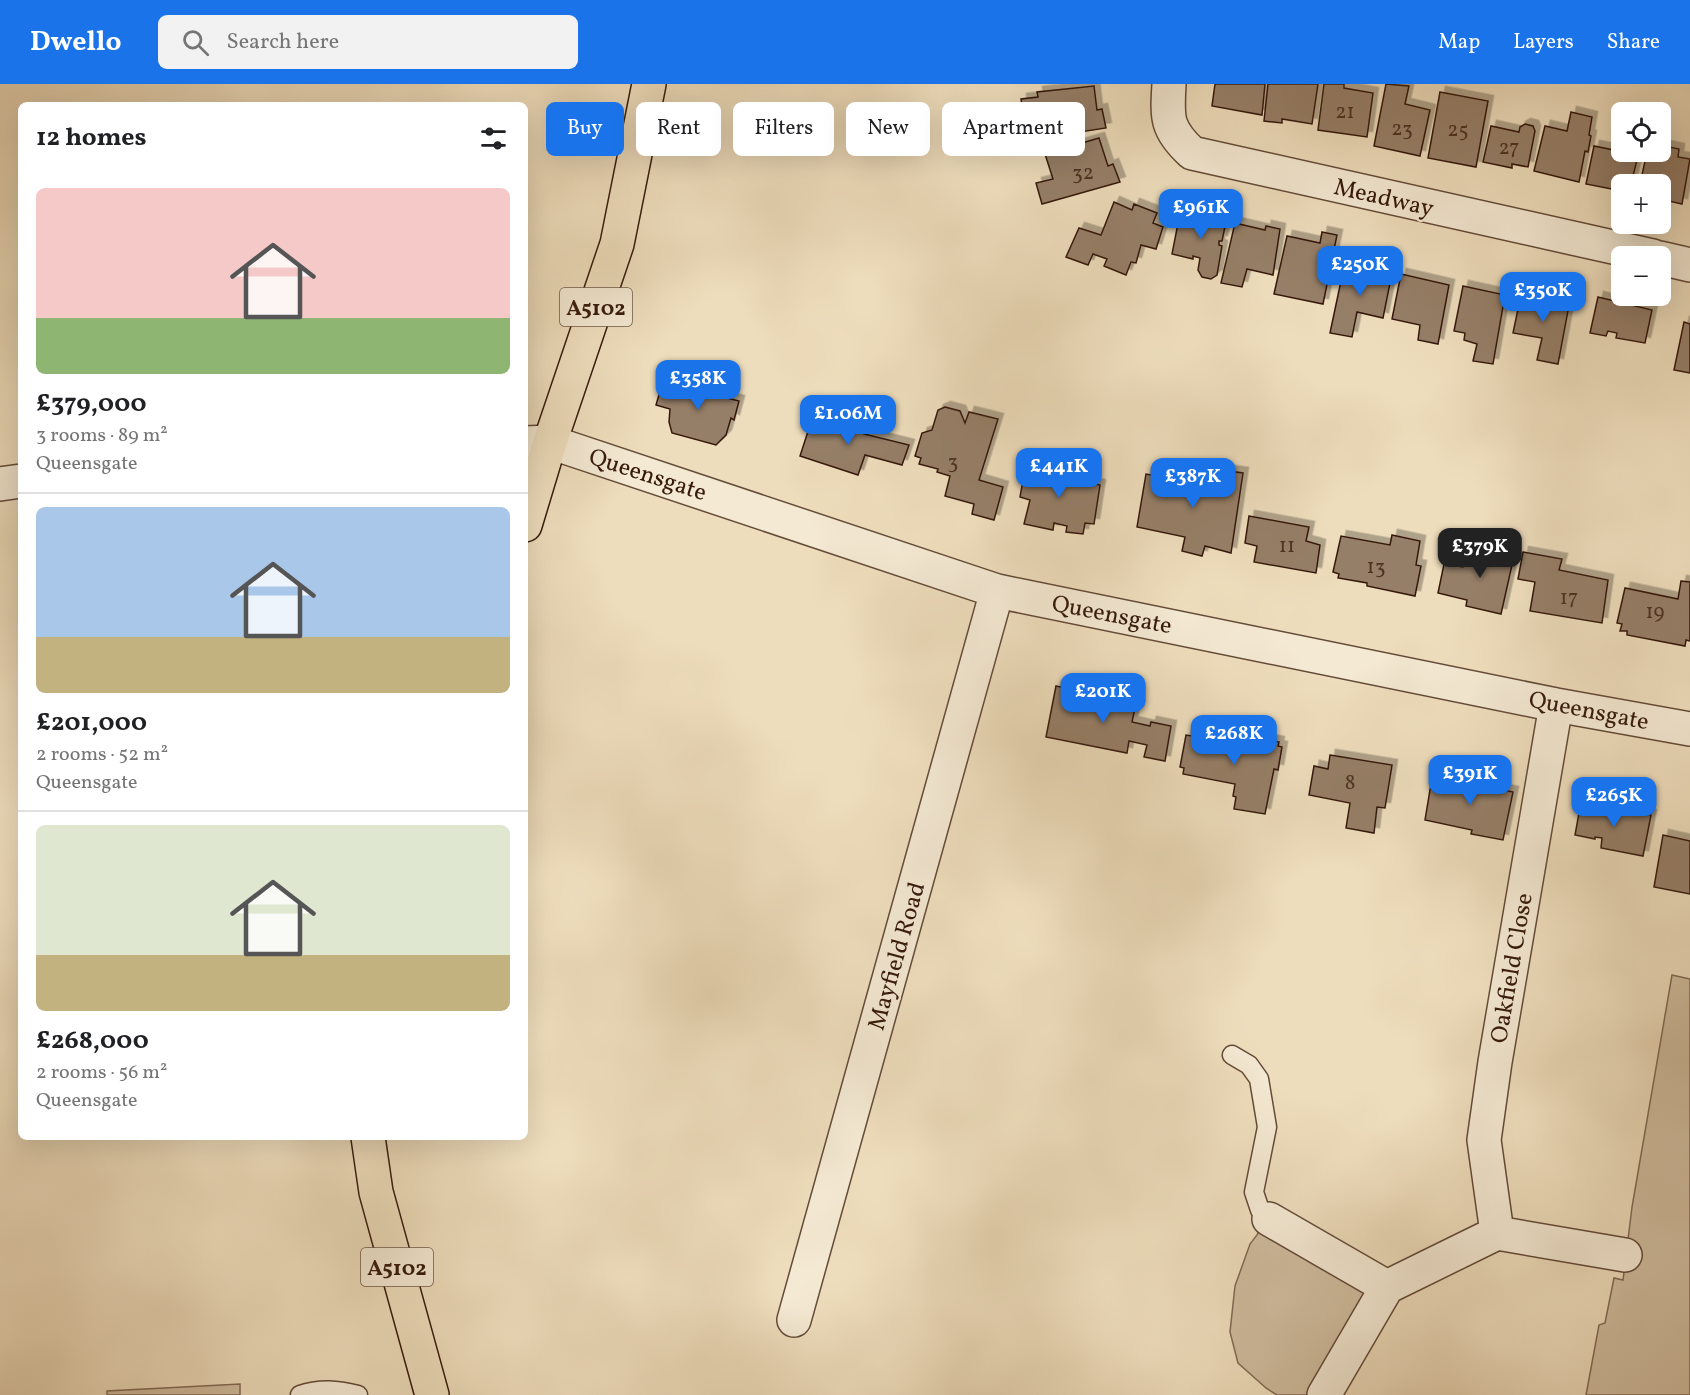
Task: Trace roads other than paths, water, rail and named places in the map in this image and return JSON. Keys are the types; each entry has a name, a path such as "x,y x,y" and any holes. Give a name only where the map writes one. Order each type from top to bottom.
{"main road":[{"name":"A5102","path":"528,506 538,442 617,244 649,84"},
{"name":"A5102","path":"368,1140 376,1192 432,1395"}],"street":[{"name":"Meadway","path":"1170,84 1167,113 1176,138 1192,153 1611,247"},
{"path":"1671,261 1690,265"},
{"name":"Queensgate","path":"538,442 997,591 1556,705 1690,729"},
{"path":"0,484 18,481"},
{"name":"Mayfield Road","path":"794,1320 997,591"},
{"name":"Oakfield Close","path":"1497,1233 1484,1140 1495,1062 1556,705"},
{"path":"1269,1219 1387,1287"},
{"path":"1324,1395 1387,1287 1497,1233 1625,1255"}],"lane":[{"path":"1232,1055 1249,1065 1259,1079 1267,1127 1254,1192 1260,1210 1269,1219"},
{"path":"300,1395 313,1391 336,1390 358,1395"}]}
